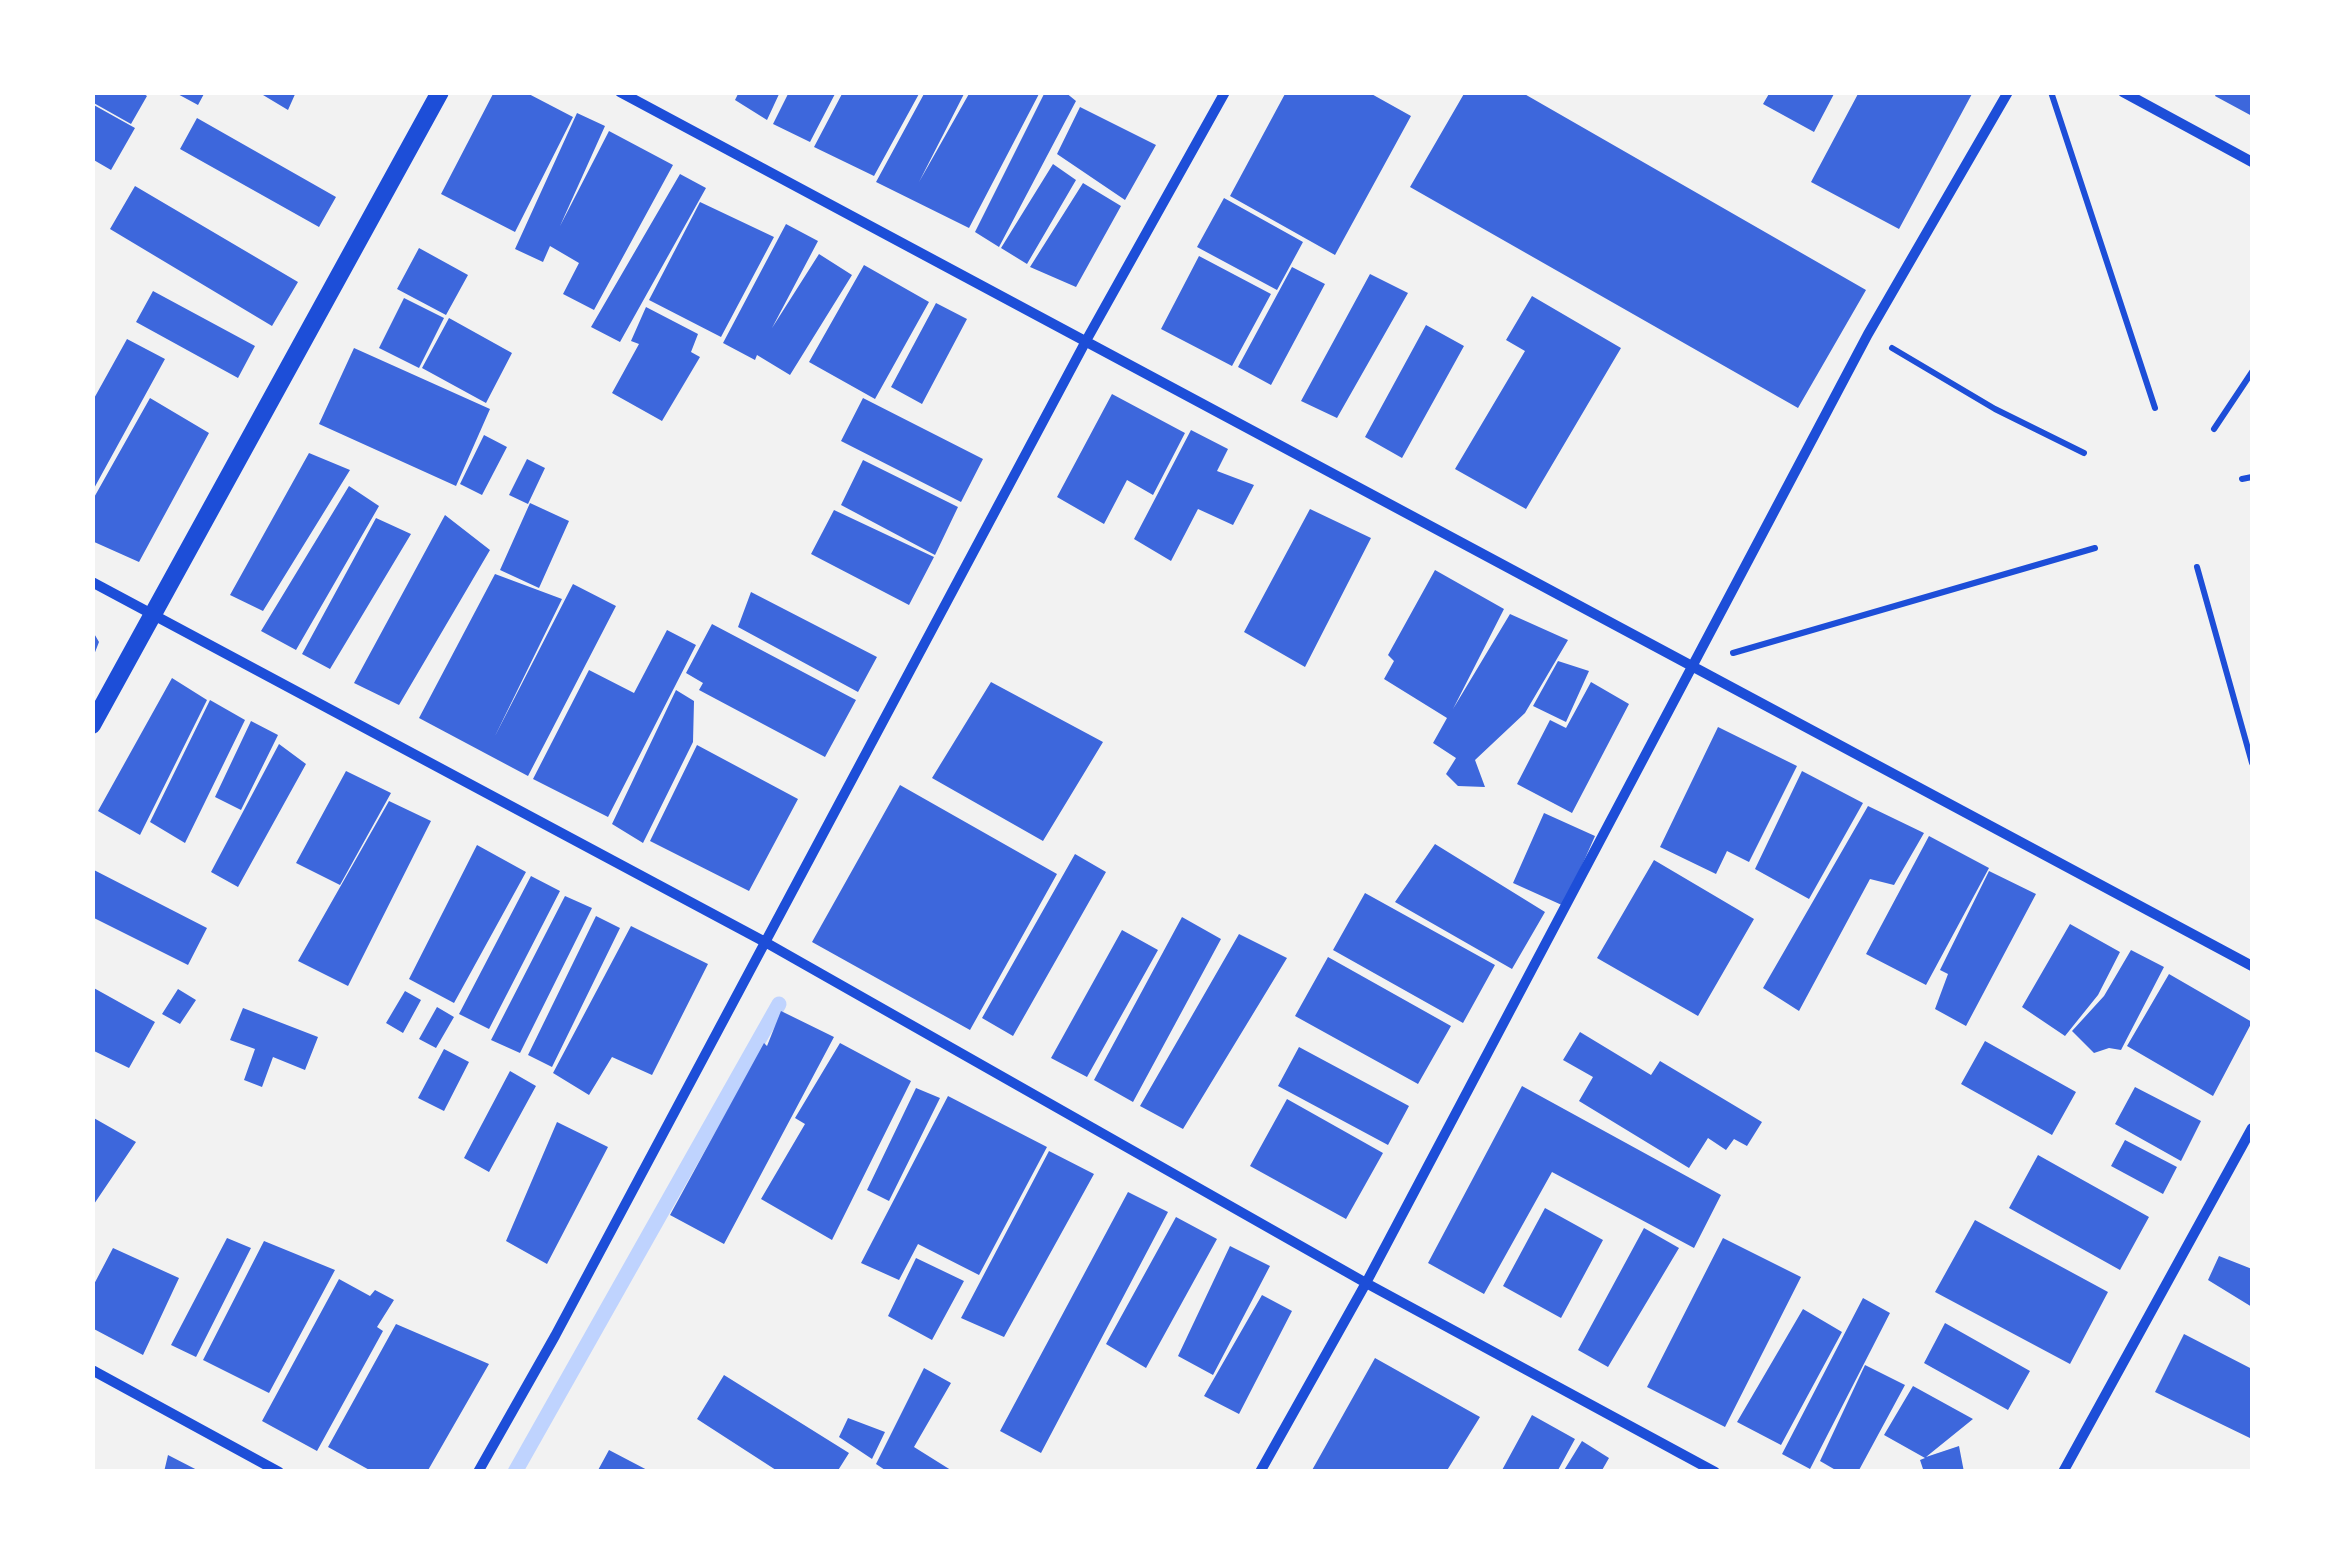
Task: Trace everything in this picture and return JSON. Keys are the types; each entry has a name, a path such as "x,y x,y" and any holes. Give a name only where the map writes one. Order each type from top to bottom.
{"street":[{"path":"92,725 440,92"},
{"path":"620,92 2252,966"},
{"path":"478,1472 1087,339 1225,92"},
{"path":"1260,1472 1366,1282 1868,334 2008,92"},
{"path":"2123,92 2252,162"},
{"path":"92,582 765,942 1366,1282 1715,1472"},
{"path":"2064,1472 2252,1128"},
{"path":"92,1370 279,1472"}],"path":[{"path":"2051,92 2155,408"},
{"path":"1868,334 1995,409 2084,453"},
{"path":"2214,429 2252,372"},
{"path":"2242,479 2252,476"},
{"path":"1693,664 2095,548"},
{"path":"2196,567 2252,763"}],"building":[{"path":"92,92 141,92 147,96 131,124 92,102"},
{"path":"174,92 205,92 198,105"},
{"path":"258,92 296,92 288,110"},
{"path":"494,92 525,92 573,117 515,232 441,194"},
{"path":"739,92 780,92 767,120 735,100"},
{"path":"789,92 836,92 810,142 773,124"},
{"path":"843,92 920,92 874,176 814,147"},
{"path":"925,92 965,92 919,182 970,92 1040,92 969,228 876,182"},
{"path":"1045,92 1065,92 1076,101 999,247 975,232"},
{"path":"1286,92 1368,92 1411,116 1335,255 1230,196"},
{"path":"1465,92 1521,92 1866,290 1798,408 1410,187"},
{"path":"1770,92 1835,92 1814,132 1763,104"},
{"path":"1859,92 1973,92 1899,229 1811,182"},
{"path":"2217,92 2252,92 2252,116 2215,96"},
{"path":"92,104 135,128 111,170 92,159"},
{"path":"1080,107 1156,145 1125,200 1057,154"},
{"path":"577,113 605,126 560,226 609,131 673,165 594,310 563,294 579,263 550,246 543,262 515,249"},
{"path":"197,118 336,197 319,227 180,149"},
{"path":"1053,164 1076,180 1027,264 1001,248"},
{"path":"680,174 706,188 620,342 591,327"},
{"path":"1083,183 1121,206 1076,287 1030,267"},
{"path":"135,186 298,282 272,326 110,229"},
{"path":"1224,198 1303,242 1277,290 1197,247"},
{"path":"700,202 774,237 721,337 649,300"},
{"path":"786,224 818,241 772,328 819,254 852,275 790,375 757,355 755,360 723,343"},
{"path":"419,248 468,275 446,315 397,289"},
{"path":"1199,256 1271,294 1232,366 1161,329"},
{"path":"864,265 929,302 875,399 809,362"},
{"path":"1292,267 1325,284 1271,385 1238,367"},
{"path":"1370,274 1408,293 1337,418 1301,401"},
{"path":"153,291 255,346 238,378 136,322"},
{"path":"1532,296 1621,348 1526,509 1455,469 1525,351 1506,340"},
{"path":"404,298 444,318 419,368 379,348"},
{"path":"936,303 967,319 922,404 891,387"},
{"path":"646,307 698,334 691,352 700,357 662,421 612,393 639,344 631,341"},
{"path":"449,318 512,353 486,403 422,368"},
{"path":"1426,325 1464,346 1402,458 1365,437"},
{"path":"127,339 165,359 92,492 92,402"},
{"path":"354,348 490,409 456,486 319,424"},
{"path":"1112,394 1185,433 1153,495 1127,480 1104,524 1057,497"},
{"path":"150,398 209,433 139,562 92,541 92,501"},
{"path":"863,398 983,459 961,502 841,441"},
{"path":"1191,430 1228,449 1217,471 1254,485 1233,525 1198,509 1171,561 1134,539"},
{"path":"484,435 507,447 482,495 460,484"},
{"path":"309,453 350,470 263,611 230,595"},
{"path":"527,459 545,468 528,504 509,495"},
{"path":"863,460 958,507 935,555 841,505"},
{"path":"349,486 379,506 296,650 261,631"},
{"path":"530,503 569,521 539,588 500,570"},
{"path":"1310,509 1371,538 1305,667 1244,632"},
{"path":"834,510 934,557 909,605 811,554"},
{"path":"445,515 490,550 399,705 354,683"},
{"path":"376,518 411,534 330,669 302,654"},
{"path":"1435,570 1504,609 1453,709 1510,614 1568,640 1525,713 1475,760 1485,787 1458,786 1446,774 1456,758 1433,743 1447,718 1384,679 1394,661 1388,655"},
{"path":"495,574 562,599 495,736 573,584 616,606 528,776 419,718"},
{"path":"751,592 877,657 858,692 738,627"},
{"path":"712,624 856,700 825,757 699,690 703,683 686,673"},
{"path":"92,630 99,642 92,660"},
{"path":"667,630 696,645 608,817 533,779 589,670 634,693"},
{"path":"1558,661 1589,671 1566,722 1533,706"},
{"path":"172,678 207,700 140,835 98,811"},
{"path":"991,682 1103,742 1043,841 932,778"},
{"path":"1591,682 1629,704 1572,813 1517,784 1550,720 1566,728"},
{"path":"676,690 694,701 693,742 643,843 612,824"},
{"path":"210,700 245,720 185,843 150,822"},
{"path":"251,721 278,735 241,810 215,797"},
{"path":"1718,727 1797,766 1749,862 1727,851 1716,874 1660,847"},
{"path":"279,744 306,764 238,887 211,872"},
{"path":"697,745 798,799 749,891 650,841"},
{"path":"346,771 391,793 340,885 296,863"},
{"path":"1802,771 1863,803 1809,899 1755,869"},
{"path":"900,785 1057,874 970,1030 812,942"},
{"path":"389,801 431,821 348,986 298,961"},
{"path":"1868,806 1924,833 1894,885 1870,879 1799,1011 1763,988"},
{"path":"1544,813 1595,836 1564,906 1513,883"},
{"path":"1929,836 1989,868 1926,985 1866,954"},
{"path":"1435,844 1545,912 1512,969 1395,902"},
{"path":"477,845 526,872 454,1003 409,979"},
{"path":"1075,854 1106,872 1013,1036 982,1018"},
{"path":"1654,860 1754,919 1698,1016 1597,958"},
{"path":"92,869 207,928 188,965 92,917"},
{"path":"1989,871 2036,894 1966,1026 1935,1009 1948,974 1940,970"},
{"path":"531,876 560,891 489,1029 459,1014"},
{"path":"1365,893 1495,965 1463,1023 1333,950"},
{"path":"565,896 592,908 520,1053 491,1040"},
{"path":"596,916 620,928 552,1067 528,1055"},
{"path":"1182,917 1221,939 1133,1102 1094,1080"},
{"path":"2070,924 2120,952 2098,995 2065,1036 2022,1007"},
{"path":"631,926 708,964 652,1075 612,1057 589,1095 553,1073"},
{"path":"1122,930 1158,950 1087,1077 1051,1058"},
{"path":"1239,934 1287,958 1183,1129 1140,1106"},
{"path":"2131,950 2164,967 2121,1050 2109,1048 2094,1053 2072,1031 2104,996"},
{"path":"1328,957 1451,1026 1418,1084 1295,1016"},
{"path":"2169,974 2252,1022 2213,1096 2127,1046"},
{"path":"92,987 155,1022 129,1068 92,1050"},
{"path":"178,989 196,1000 180,1024 162,1014"},
{"path":"405,991 421,1000 403,1033 386,1023"},
{"path":"437,1007 454,1017 436,1048 419,1039"},
{"path":"243,1008 318,1037 305,1070 273,1057 262,1087 244,1080 255,1049 230,1040"},
{"path":"781,1011 834,1037 724,1244 670,1215 764,1043 767,1046"},
{"path":"1580,1032 1651,1075 1660,1061 1762,1122 1747,1146 1734,1139 1726,1150 1708,1138 1689,1168 1579,1101 1593,1077 1563,1060"},
{"path":"1985,1041 2076,1092 2052,1135 1961,1084"},
{"path":"840,1043 911,1081 832,1240 761,1199 805,1124 795,1118"},
{"path":"1299,1047 1409,1106 1388,1145 1278,1086"},
{"path":"444,1049 469,1062 444,1111 418,1098"},
{"path":"510,1071 536,1086 489,1172 464,1158"},
{"path":"1522,1086 1721,1195 1694,1248 1552,1172 1484,1294 1428,1263"},
{"path":"2135,1087 2201,1121 2181,1161 2115,1124"},
{"path":"916,1088 940,1098 889,1201 867,1190"},
{"path":"948,1096 1047,1147 979,1275 918,1244 899,1280 861,1263"},
{"path":"1287,1099 1383,1153 1346,1219 1250,1166"},
{"path":"92,1117 136,1142 92,1207 93,1161"},
{"path":"557,1122 608,1147 547,1264 506,1241"},
{"path":"2125,1140 2177,1167 2163,1194 2111,1166"},
{"path":"1049,1151 1094,1174 1004,1337 961,1318"},
{"path":"2038,1155 2149,1217 2120,1270 2009,1208"},
{"path":"1128,1192 1168,1212 1041,1453 1000,1431"},
{"path":"1545,1208 1603,1240 1561,1318 1503,1286"},
{"path":"1176,1217 1217,1239 1146,1368 1106,1344"},
{"path":"1975,1220 2108,1292 2070,1364 1935,1292"},
{"path":"1644,1228 1679,1248 1608,1367 1578,1350"},
{"path":"227,1238 251,1248 196,1357 171,1345"},
{"path":"1723,1238 1801,1277 1725,1427 1647,1387"},
{"path":"264,1241 335,1270 269,1393 203,1360"},
{"path":"1230,1246 1270,1266 1213,1375 1178,1356"},
{"path":"113,1248 179,1278 143,1355 92,1328 92,1288"},
{"path":"2219,1256 2252,1269 2252,1307 2208,1280"},
{"path":"916,1258 964,1281 932,1340 888,1316"},
{"path":"339,1279 370,1296 375,1290 394,1300 377,1327 383,1331 317,1451 262,1421"},
{"path":"1262,1295 1292,1311 1239,1414 1204,1396"},
{"path":"1863,1298 1890,1313 1810,1469 1782,1454"},
{"path":"1803,1309 1842,1332 1781,1445 1737,1422"},
{"path":"1945,1323 2030,1371 2008,1410 1924,1363"},
{"path":"396,1324 489,1364 427,1472 373,1472 328,1447"},
{"path":"2184,1334 2252,1369 2252,1439 2155,1392"},
{"path":"1375,1358 1480,1417 1446,1472 1311,1472"},
{"path":"1865,1365 1905,1385 1858,1472 1839,1472 1820,1461"},
{"path":"924,1368 951,1383 914,1447 954,1472 888,1472 876,1464"},
{"path":"724,1375 849,1453 837,1472 779,1472 697,1419"},
{"path":"1913,1386 1973,1419 1926,1457 1959,1446 1964,1472 1924,1472 1920,1460 1925,1458 1884,1435"},
{"path":"1532,1415 1575,1439 1557,1472 1501,1472"},
{"path":"848,1418 885,1432 872,1459 839,1437"},
{"path":"1582,1441 1609,1458 1601,1472 1563,1472"},
{"path":"609,1450 651,1472 597,1472"},
{"path":"168,1455 201,1472 164,1472"}],"waterway":[{"path":"515,1472 779,1004"}]}
